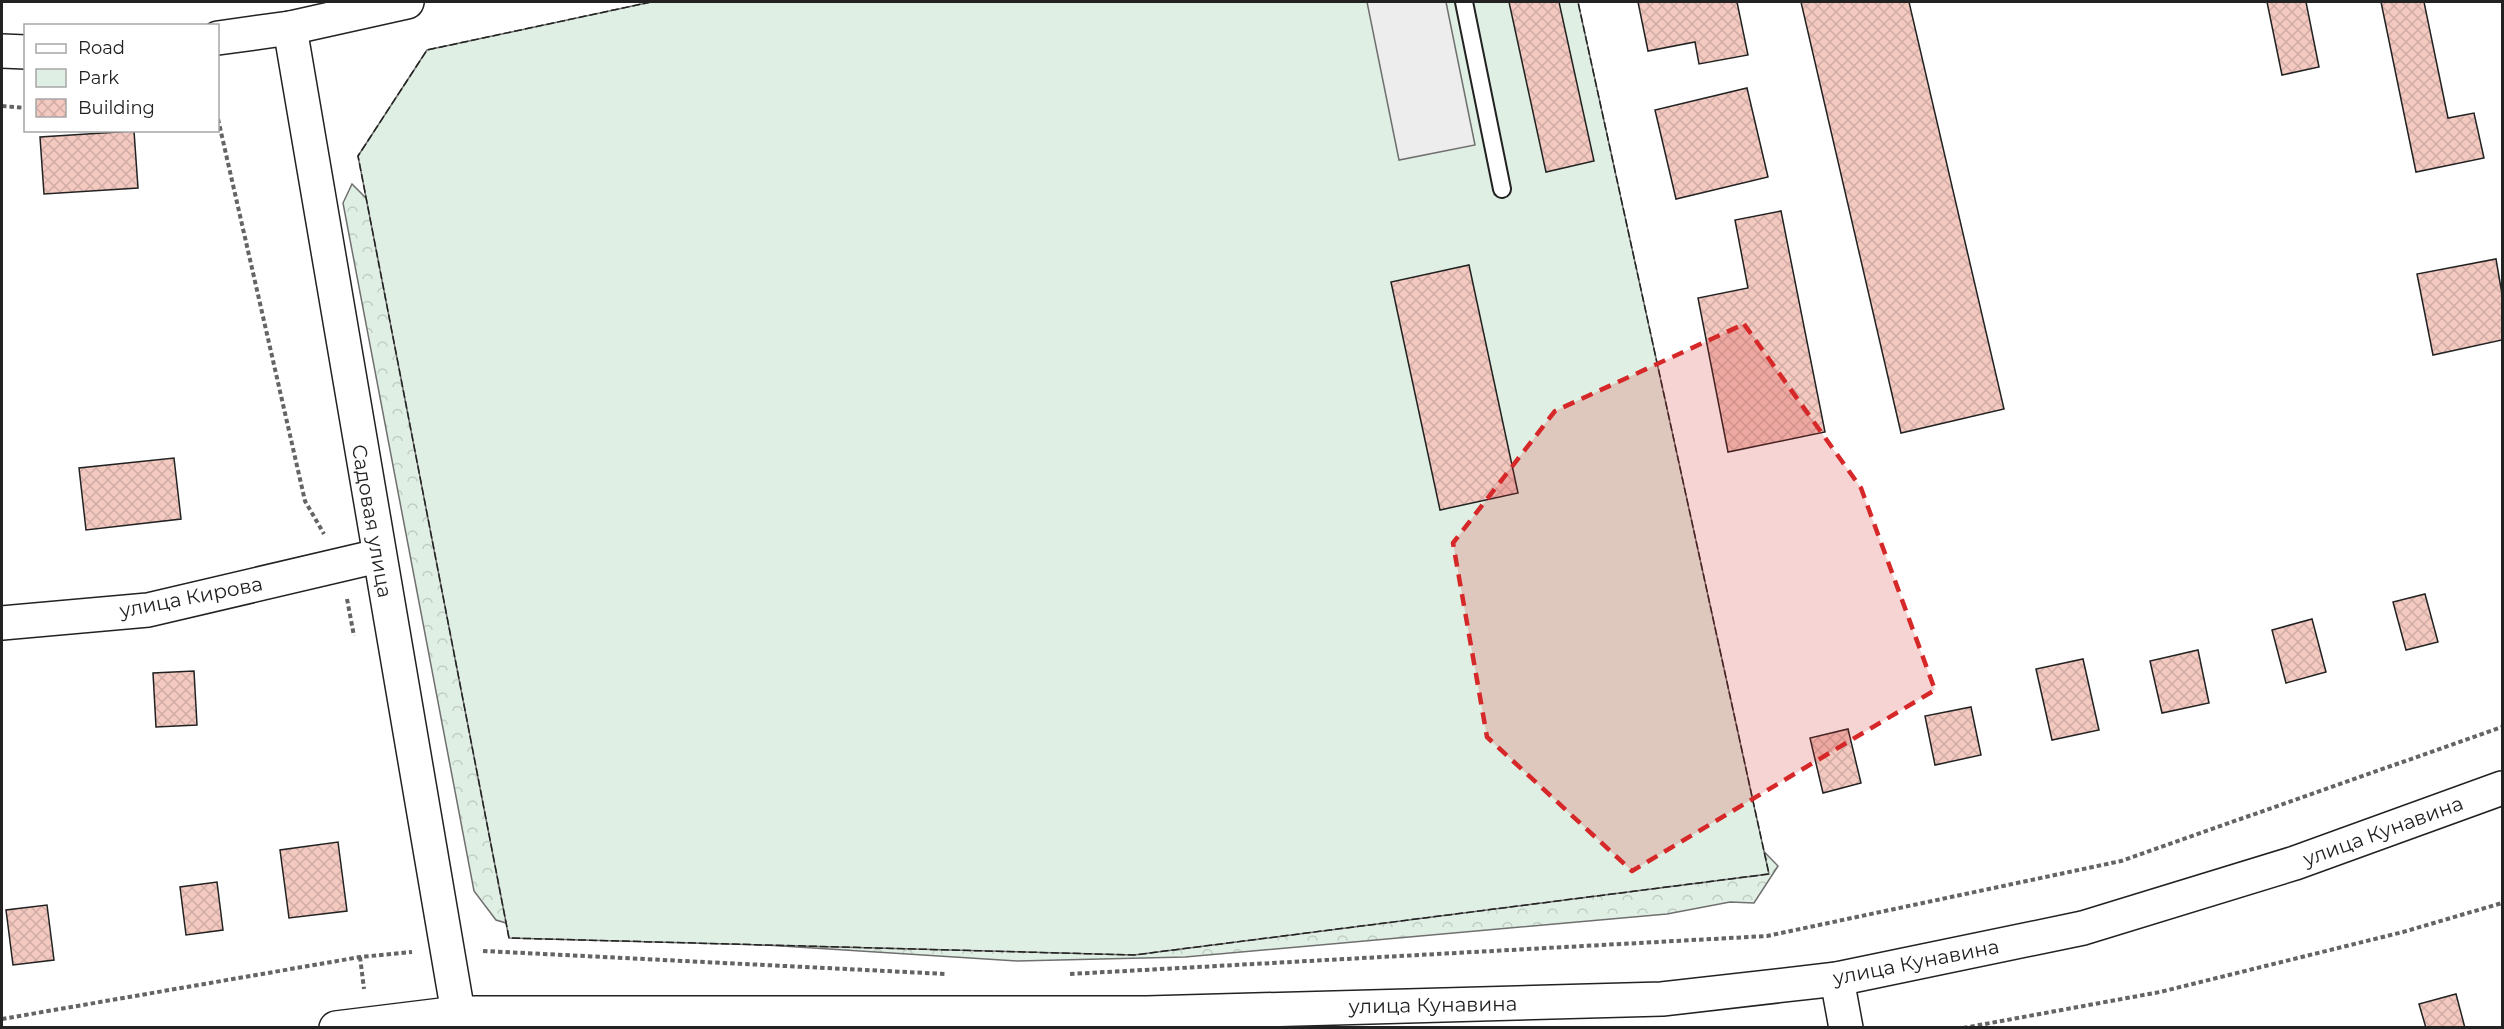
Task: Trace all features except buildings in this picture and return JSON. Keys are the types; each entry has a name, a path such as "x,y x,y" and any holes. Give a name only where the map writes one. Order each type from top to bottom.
{"main road":[{"path":"219,38 290,28 407,2"},
{"name":"Садовая улица","path":"290,28 378,556 458,1013"},
{"path":"2,51 24,52"},
{"name":"улица Кирова","path":"2,623 148,610 378,556"},
{"name":"улица Кунавина","path":"336,1028 458,1013 1148,1020 1662,999 1837,979 2083,928 2295,863 2502,788"},
{"path":"1837,979 1846,1028"}],"lane":[{"path":"1464,2 1502,189"}],"path":[{"path":"2,106 24,108"},
{"path":"1058,975 1767,936 2121,861 2502,727"},
{"path":"1963,1028 2160,992 2403,932 2502,903"},
{"path":"2,1019 360,957 447,950 952,974"}],"highlighted area":[{"path":"1744,324 1861,488 1935,690 1632,871 1487,737 1453,543 1555,411"}],"green space":[{"path":"651,2 1578,2 1769,874 1134,955 509,938 358,156 427,50"},
{"path":"352,184 384,216 1748,835 1778,866 1754,903 1730,902 1667,914 1185,957 1017,961 530,930 496,920 474,891 343,203"}],"shaded area":[{"path":"1367,2 1446,2 1475,145 1399,160"}],"fence":[{"path":"651,2 427,50 358,156 509,938 1134,955 1769,874 1578,2"}]}
